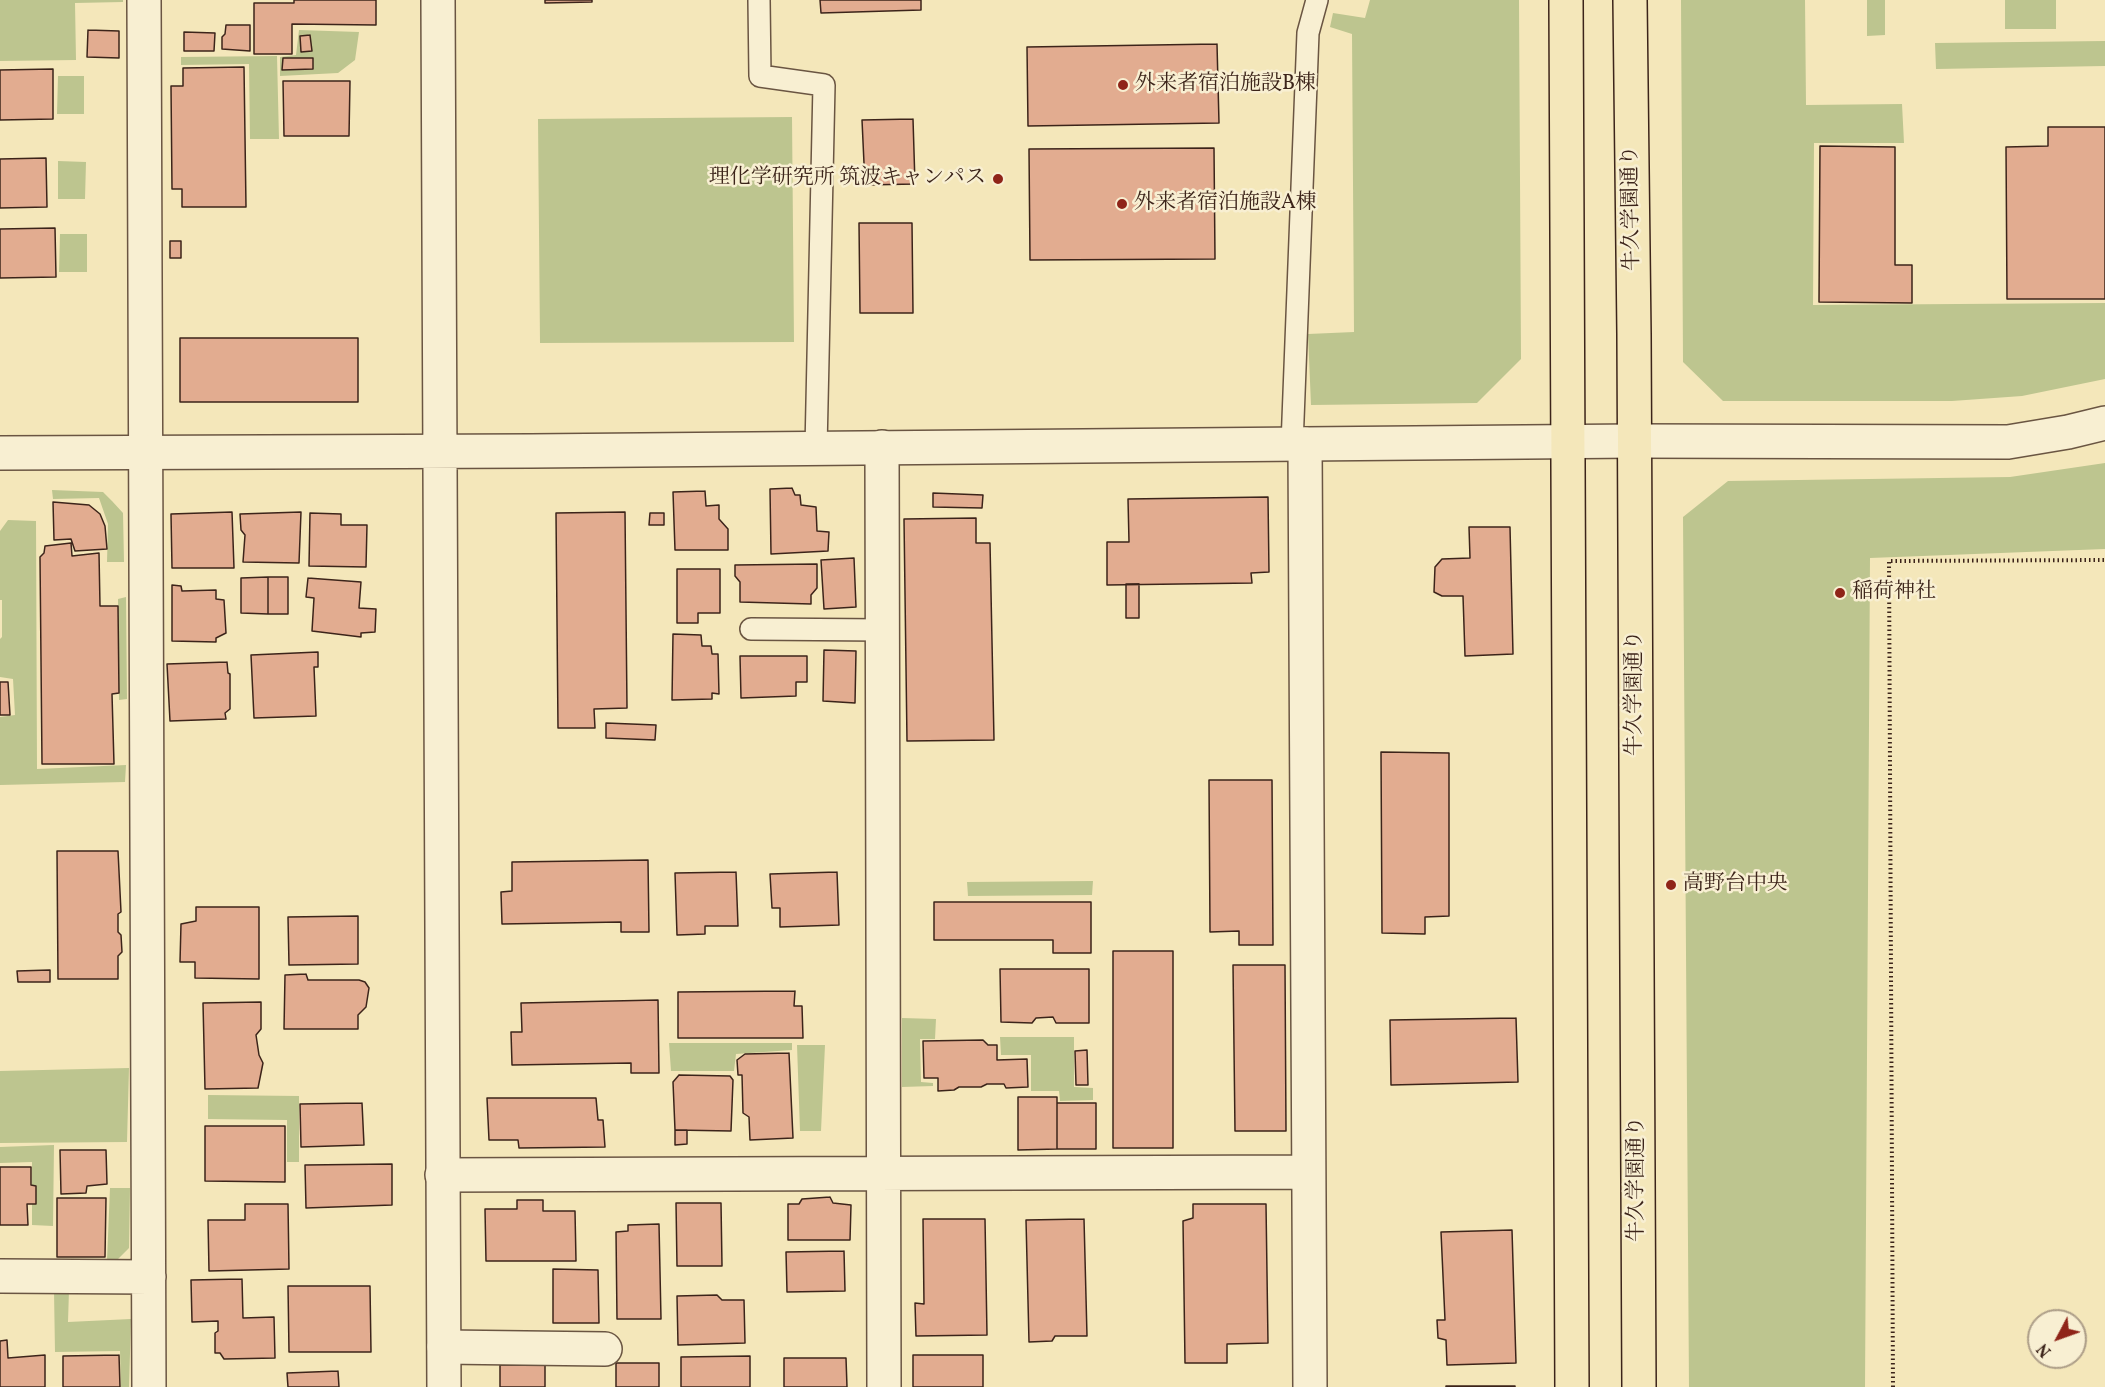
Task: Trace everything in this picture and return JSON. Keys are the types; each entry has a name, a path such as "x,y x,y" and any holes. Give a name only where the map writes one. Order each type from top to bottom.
{"highway":[{"path":"1566,0 1572,1387"},
{"name":"牛久学園通り","path":"1630,0 1635,441 1639,1387"}],"street":[{"path":"144,0 149,1387"},
{"path":"438,0 444,1387"},
{"path":"0,453 1635,441 2008,442 2105,423"},
{"path":"1298,444 1310,1387"},
{"path":"882,447 884,1387"},
{"path":"442,1175 1308,1172"},
{"path":"0,1276 149,1277"},
{"path":"444,1347 604,1349"}],"lane":[{"path":"759,0 760,76 824,85 816,448"},
{"path":"1298,444 1308,33 1317,0"},
{"path":"751,629 883,630"}],"path":[{"path":"1893,1387 1888,561 2105,560"}],"green space":[{"path":"0,0 123,0 123,2 75,3 76,60 0,61"},
{"path":"1370,0 1519,0 1521,359 1477,403 1311,405 1308,334 1354,332 1352,34 1330,27 1333,13 1365,18"},
{"path":"1681,0 1805,0 1806,105 1902,104 1904,143 1814,143 1813,305 2105,303 2105,379 2022,396 1952,401 1723,401 1683,362"},
{"path":"1867,0 1885,0 1885,35 1867,36"},
{"path":"2005,0 2056,0 2056,29 2005,29"},
{"path":"299,30 359,32 355,60 338,73 280,76 280,57 296,55"},
{"path":"2105,41 2105,66 1936,69 1935,43"},
{"path":"277,56 279,139 250,139 249,64 181,65 181,57"},
{"path":"58,76 84,76 84,114 57,114"},
{"path":"792,117 794,342 540,343 538,119"},
{"path":"58,161 86,162 85,199 58,199"},
{"path":"60,234 87,234 87,272 59,272"},
{"path":"2105,463 2105,549 1870,558 1865,1387 1689,1387 1683,517 1728,481 2010,477"},
{"path":"52,490 103,492 123,513 124,562 107,562 108,524 99,498 53,499"},
{"path":"8,520 36,521 37,769 126,765 125,782 0,785 0,717 15,715 13,679 0,677 2,600 0,600 0,531"},
{"path":"126,597 127,699 119,700 118,599"},
{"path":"1093,881 1092,895 968,896 967,882"},
{"path":"902,1018 936,1019 935,1039 920,1039 921,1082 933,1083 933,1086 902,1087"},
{"path":"1000,1037 1074,1037 1074,1087 1093,1088 1093,1100 1060,1101 1059,1091 1031,1091 1031,1055 1001,1055"},
{"path":"669,1043 792,1043 792,1050 736,1054 734,1071 671,1071"},
{"path":"797,1045 825,1045 821,1131 800,1131"},
{"path":"129,1068 127,1142 0,1143 0,1071"},
{"path":"208,1095 299,1096 299,1162 287,1162 287,1120 208,1119"},
{"path":"54,1145 53,1226 32,1225 32,1162 0,1163 0,1147"},
{"path":"110,1188 130,1188 129,1248 118,1259 107,1260"},
{"path":"69,1290 68,1322 131,1319 129,1387 121,1387 120,1351 55,1352 54,1291"}],"building":[{"path":"294,0 376,0 376,25 292,24 292,54 254,54 254,3 294,3"},
{"path":"545,0 592,0 592,2 545,3"},
{"path":"820,0 921,0 921,10 821,13"},
{"path":"226,25 250,25 250,51 222,49 222,37 225,34"},
{"path":"88,30 119,31 119,58 87,57"},
{"path":"184,32 215,33 214,51 184,51"},
{"path":"310,35 312,51 301,52 300,36"},
{"name":"外来者宿泊施設B棟","path":"1217,44 1219,123 1028,126 1027,47"},
{"path":"283,58 313,58 313,69 282,70"},
{"path":"244,67 246,207 182,207 182,189 172,189 171,86 183,86 183,68"},
{"path":"53,69 53,119 0,120 0,70"},
{"path":"283,81 350,81 349,136 284,136"},
{"path":"913,119 915,184 865,185 862,120"},
{"path":"2048,127 2105,127 2105,299 2007,299 2006,147 2048,146"},
{"path":"1820,146 1895,147 1895,265 1912,265 1912,303 1819,302"},
{"name":"外来者宿泊施設A棟","path":"1214,148 1215,259 1030,260 1029,149"},
{"path":"46,158 47,207 0,208 0,159"},
{"path":"859,223 912,223 913,313 860,313"},
{"path":"55,228 56,277 0,278 0,229"},
{"path":"170,241 181,241 181,258 170,258"},
{"path":"180,338 358,338 358,402 180,402"},
{"path":"792,488 795,495 800,495 801,505 816,507 817,531 829,532 828,551 771,554 770,489"},
{"path":"705,491 706,506 719,505 719,519 728,529 728,550 675,550 673,492"},
{"path":"933,493 983,495 982,508 933,507"},
{"path":"1268,497 1269,572 1251,573 1252,583 1107,585 1107,542 1129,542 1128,499"},
{"path":"53,502 89,505 100,514 105,526 107,549 75,551 71,539 54,540"},
{"path":"232,512 234,568 172,568 171,514"},
{"path":"301,512 299,563 243,562 245,535 241,530 240,514"},
{"path":"625,512 627,708 594,709 595,728 558,728 556,513"},
{"path":"310,513 341,514 341,525 367,525 366,567 309,566"},
{"path":"650,513 664,513 664,525 649,525"},
{"path":"976,518 976,543 990,543 994,740 907,741 904,519"},
{"path":"1469,527 1510,527 1513,654 1465,656 1463,596 1442,596 1434,592 1435,567 1442,559 1470,558"},
{"path":"71,543 72,556 99,553 100,606 118,606 119,693 112,694 114,764 42,764 40,557 44,553 45,546"},
{"path":"854,558 856,607 824,609 821,560"},
{"path":"817,564 817,588 811,595 811,604 740,602 740,582 735,576 735,565"},
{"path":"677,569 720,569 720,613 698,613 698,623 677,623"},
{"path":"268,577 268,614 241,613 241,578"},
{"path":"268,577 288,577 288,614 268,614"},
{"path":"308,578 361,582 359,608 376,609 375,632 361,633 361,637 312,631 314,598 306,597"},
{"path":"1126,584 1139,584 1139,618 1126,618"},
{"path":"172,585 181,586 182,591 216,590 216,599 224,600 226,633 216,638 216,642 172,641"},
{"path":"673,634 701,635 702,646 711,646 712,654 718,654 719,694 712,693 712,699 672,700"},
{"path":"824,650 856,651 855,703 823,701"},
{"path":"318,652 318,667 314,667 316,716 254,718 251,655"},
{"path":"740,656 807,656 807,682 796,682 796,696 741,698"},
{"path":"227,662 230,674 230,709 225,713 226,719 170,721 167,664"},
{"path":"0,682 8,682 10,715 0,715"},
{"path":"606,723 656,725 655,740 606,738"},
{"path":"1381,752 1449,753 1449,916 1425,917 1425,934 1382,933"},
{"path":"1209,780 1272,780 1273,945 1239,945 1239,931 1210,932"},
{"path":"57,851 118,851 121,912 118,914 118,932 121,935 122,952 118,956 118,979 58,979"},
{"path":"648,860 649,932 621,932 621,922 502,924 501,892 512,891 512,862"},
{"path":"736,872 738,926 705,926 705,934 677,935 675,873"},
{"path":"837,872 839,925 780,927 780,908 772,908 770,874"},
{"path":"934,902 1091,902 1091,953 1053,953 1053,940 934,940"},
{"path":"196,907 259,907 259,979 195,978 195,962 180,962 181,924 196,921"},
{"path":"358,916 358,964 289,965 288,917"},
{"path":"1113,951 1173,951 1173,1148 1113,1148"},
{"path":"1233,965 1285,965 1286,1131 1235,1131"},
{"path":"1000,969 1089,969 1089,1023 1056,1023 1053,1017 1036,1018 1032,1023 1001,1022"},
{"path":"50,970 50,982 18,982 17,971"},
{"path":"306,974 308,980 365,982 369,988 366,1007 358,1015 358,1029 284,1029 285,975"},
{"path":"795,991 794,1006 802,1006 803,1038 678,1038 678,992"},
{"path":"658,1000 659,1073 631,1073 631,1063 512,1065 511,1032 522,1032 521,1003"},
{"path":"261,1002 261,1029 256,1035 259,1055 263,1063 258,1088 205,1089 203,1003"},
{"path":"1516,1018 1518,1082 1391,1085 1390,1020"},
{"path":"983,1040 988,1045 997,1045 997,1060 1027,1059 1028,1087 1006,1088 1004,1084 987,1084 981,1087 959,1087 954,1090 938,1091 938,1078 924,1078 923,1041"},
{"path":"1087,1050 1088,1085 1076,1085 1075,1051"},
{"path":"789,1053 793,1138 750,1140 749,1117 743,1113 742,1075 738,1075 737,1060 745,1054"},
{"path":"679,1075 730,1076 733,1080 731,1131 675,1130 673,1082"},
{"path":"1018,1097 1057,1097 1057,1149 1018,1150"},
{"path":"487,1098 596,1098 598,1120 603,1120 605,1147 519,1148 518,1140 489,1140"},
{"path":"362,1103 364,1145 301,1147 300,1104"},
{"path":"1057,1103 1096,1103 1096,1149 1057,1149"},
{"path":"205,1126 285,1126 285,1182 205,1181"},
{"path":"675,1130 687,1130 687,1144 675,1145"},
{"path":"60,1150 106,1150 107,1184 87,1186 86,1193 61,1194"},
{"path":"392,1164 392,1205 306,1208 305,1165"},
{"path":"0,1167 31,1167 31,1185 36,1186 36,1204 27,1204 28,1225 0,1225"},
{"path":"830,1197 833,1203 851,1205 850,1240 788,1240 788,1204 799,1204 802,1199"},
{"path":"57,1198 106,1198 105,1257 57,1257"},
{"path":"517,1200 543,1200 543,1211 575,1211 576,1261 486,1261 485,1209 517,1209"},
{"path":"676,1203 721,1203 722,1266 677,1266"},
{"path":"245,1204 288,1204 289,1269 209,1271 208,1220 245,1220"},
{"path":"1193,1204 1266,1204 1268,1343 1227,1344 1227,1363 1185,1363 1183,1221 1193,1218"},
{"path":"923,1219 985,1219 987,1335 916,1336 915,1303 924,1304"},
{"path":"1084,1219 1087,1336 1055,1336 1052,1341 1029,1342 1026,1220"},
{"path":"659,1224 661,1319 617,1319 616,1232 628,1231 628,1225"},
{"path":"1512,1230 1516,1363 1447,1365 1446,1340 1438,1338 1437,1320 1445,1320 1441,1232"},
{"path":"844,1251 845,1291 787,1292 786,1252"},
{"path":"553,1269 598,1270 599,1323 553,1323"},
{"path":"242,1279 243,1318 274,1317 275,1358 224,1359 220,1353 215,1353 215,1333 218,1331 218,1321 192,1322 191,1280"},
{"path":"288,1286 370,1286 371,1352 289,1352"},
{"path":"717,1295 722,1300 744,1300 745,1343 678,1345 677,1296"},
{"path":"7,1340 8,1358 45,1355 45,1387 0,1387 0,1341"},
{"path":"119,1355 120,1387 63,1387 63,1356"},
{"path":"913,1355 983,1355 983,1387 913,1387"},
{"path":"750,1356 750,1387 681,1387 681,1357"},
{"path":"784,1358 846,1358 847,1387 784,1387"},
{"path":"616,1363 659,1363 659,1387 616,1387"},
{"path":"500,1365 545,1365 545,1387 500,1387"},
{"path":"338,1371 339,1387 288,1387 287,1373"},
{"path":"1515,1386 1515,1387 1446,1387"}],"place":[{"name":"外来者宿泊施設B棟","path":"1123,85"},
{"name":"理化学研究所 筑波キャンパス","path":"998,179"},
{"name":"外来者宿泊施設A棟","path":"1122,204"},
{"name":"稲荷神社","path":"1840,593"},
{"name":"高野台中央","path":"1671,885"}]}
